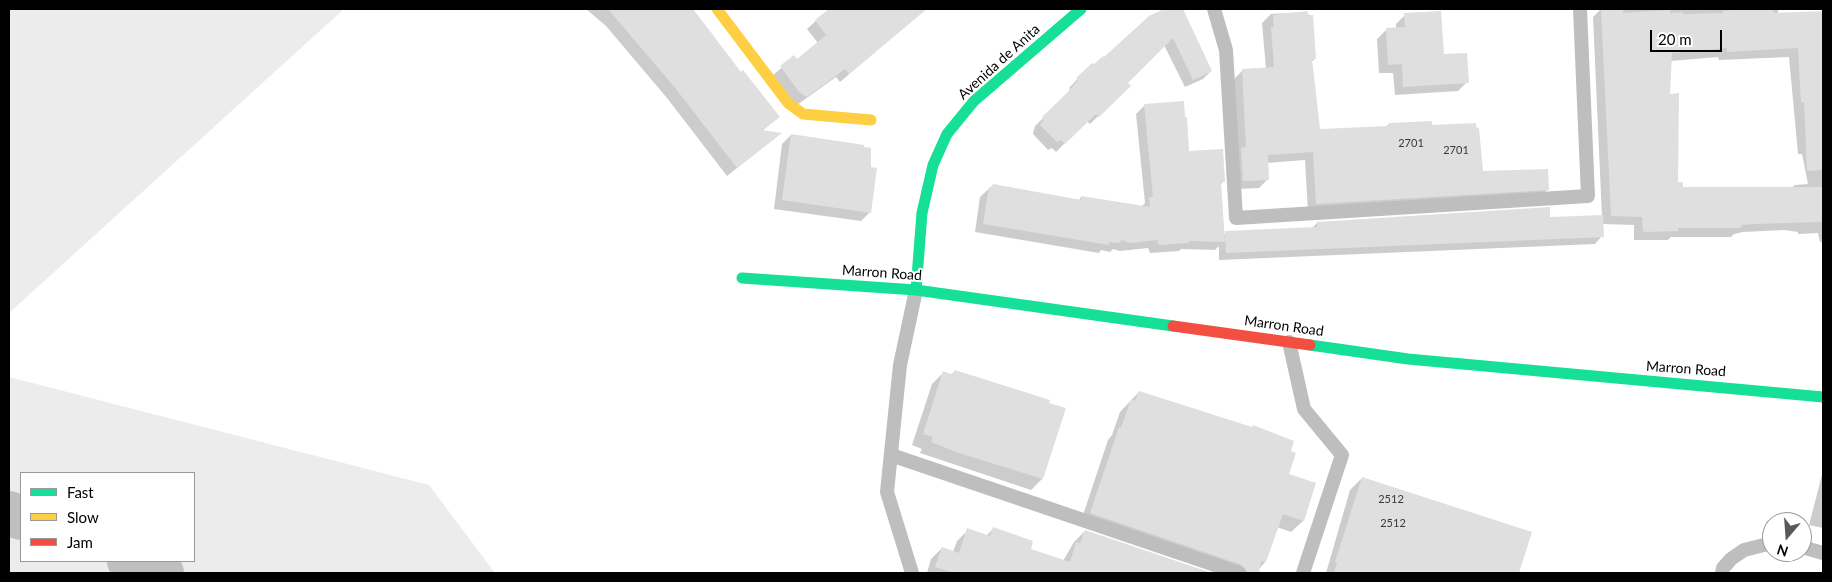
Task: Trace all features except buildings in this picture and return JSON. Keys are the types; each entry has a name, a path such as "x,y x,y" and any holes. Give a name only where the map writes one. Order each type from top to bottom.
{"street":[{"path":"717,9 788,103 803,114 871,120"},
{"name":"Avenida de Anita","path":"916,290 922,213 933,165 947,134 974,101 1082,9"},
{"name":"Marron Road","path":"742,278 916,290 1408,359 1823,397"}],"lane":[{"path":"1214,9 1226,50 1236,218 1588,196 1580,9"},
{"path":"912,573 887,492 900,364 916,290"},
{"path":"1289,342 1304,410 1342,454 1303,573"},
{"path":"891,455 1239,573"},
{"path":"1722,573 1723,568 1731,559 1744,550 1762,546"}],"shaded area":[{"path":"9,9 344,9 9,313"},
{"path":"9,377 429,485 495,573 9,573"}],"waterway":[{"path":"9,513 20,518"},
{"path":"132,562 162,573"}],"traffic: fast":[{"path":"916,290 922,213 933,165 947,134 974,101 1081,9"},
{"path":"742,278 916,290 1173,326"},
{"path":"1310,345 1408,359 1823,397"}],"traffic: slow":[{"path":"717,9 788,103 803,114 871,120"}],"traffic: jam":[{"path":"1173,326 1310,345"}]}
